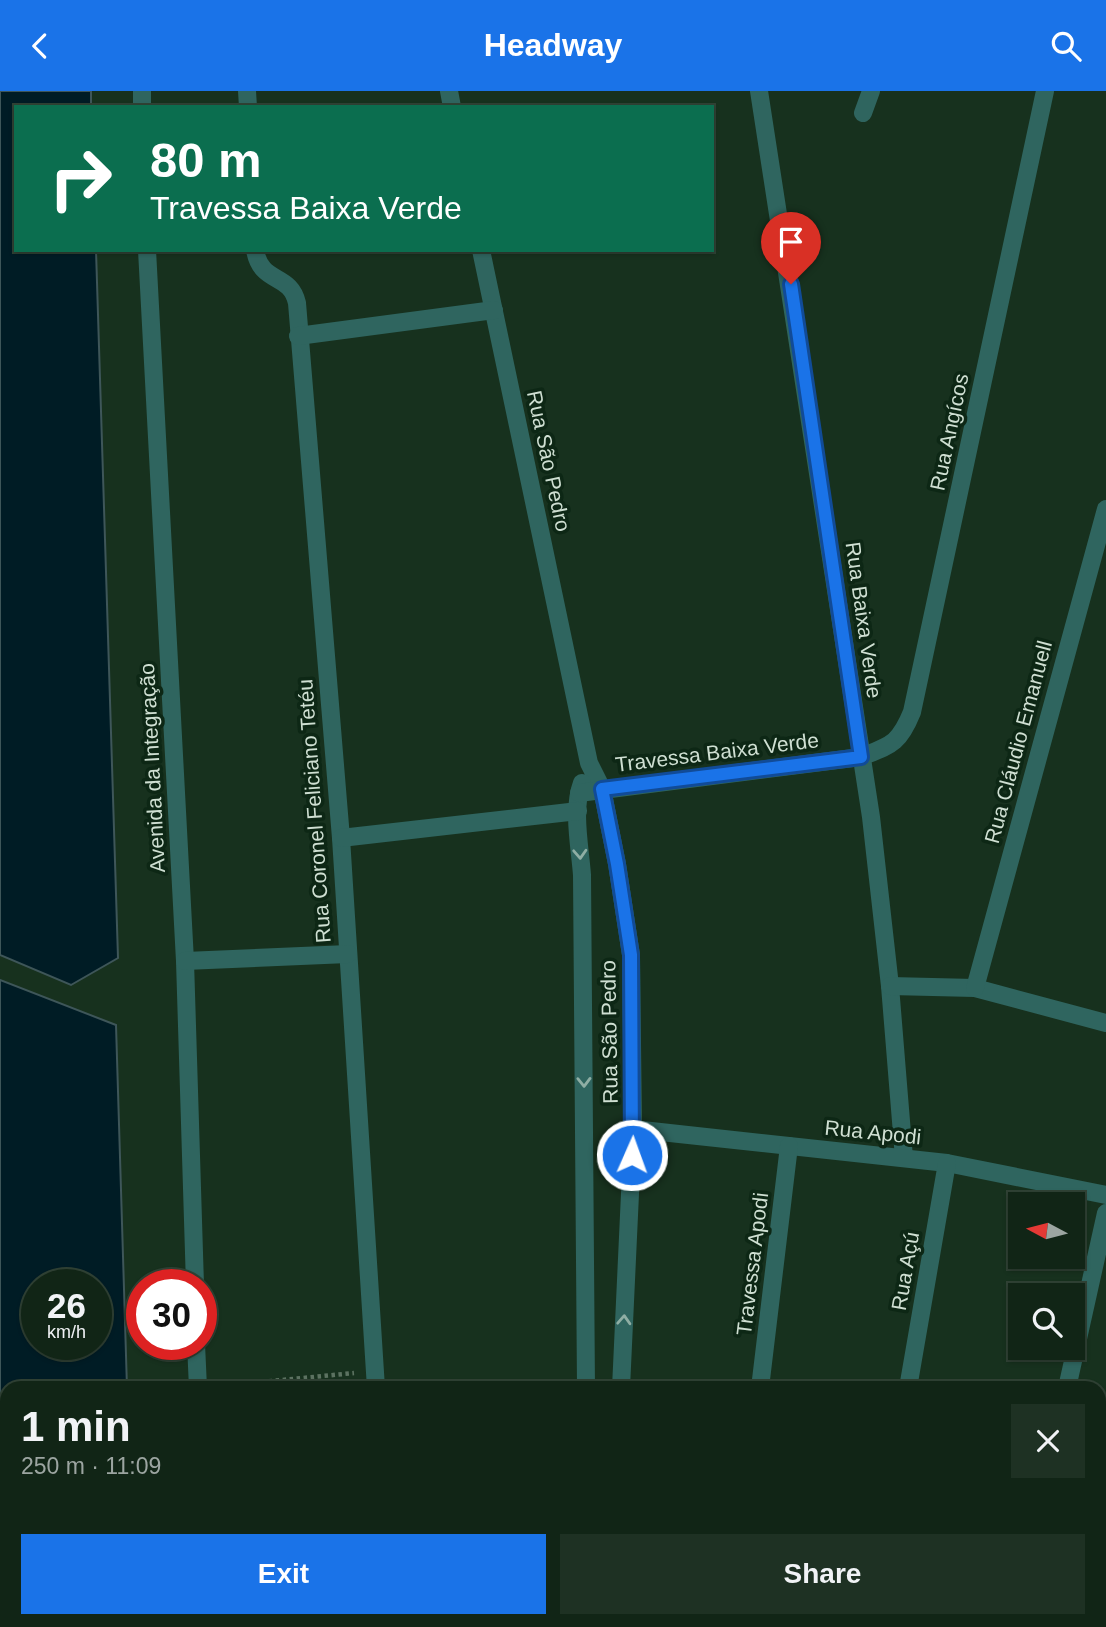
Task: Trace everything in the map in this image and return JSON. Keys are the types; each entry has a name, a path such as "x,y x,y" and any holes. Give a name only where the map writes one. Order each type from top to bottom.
{"street":[{"name":"Rua Baixa Verde","path":"759,91 872,817 890,986 904,1158"},
{"path":"863,113 871,91"},
{"name":"Rua Angícos","path":"861,757 890,745 902,735 912,712 1045,91"},
{"name":"Avenida da Integração","path":"147,252 185,961 195,1269"},
{"name":"Rua Coronel Feliciano Tetéu","path":"256,252 265,272 290,287 294,293 341,838 375,1379"},
{"name":"Rua São Pedro","path":"481,252 589,763 602,789 631,955 634,1129 621,1381"},
{"path":"298,337 494,310"},
{"name":"Rua Cláudio Emanuell","path":"975,988 1106,509"},
{"name":"Travessa Baixa Verde","path":"341,838 578,802 602,789 861,757"},
{"name":"Rua São Pedro","path":"586,1381 582,876 578,802 589,763"},
{"path":"185,961 348,954"},
{"path":"890,986 975,988 1106,1023"},
{"name":"Rua Apodi","path":"634,1129 947,1163 1106,1195"},
{"name":"Travessa Apodi","path":"761,1381 789,1146"},
{"name":"Rua Açú","path":"909,1381 947,1163"},
{"path":"1069,1381 1106,1213"},
{"path":"200,1360 205,1381"}],"path":[{"path":"333,1381 375,1379"}],"water":[{"path":"0,91 91,91 91,105 14,105 14,252 96,252 118,958 71,985 0,955"},
{"path":"0,980 116,1025 127,1381 0,1381"}],"route":[{"path":"632,1155 634,1129 631,955 602,789 861,757 791,284"}]}
